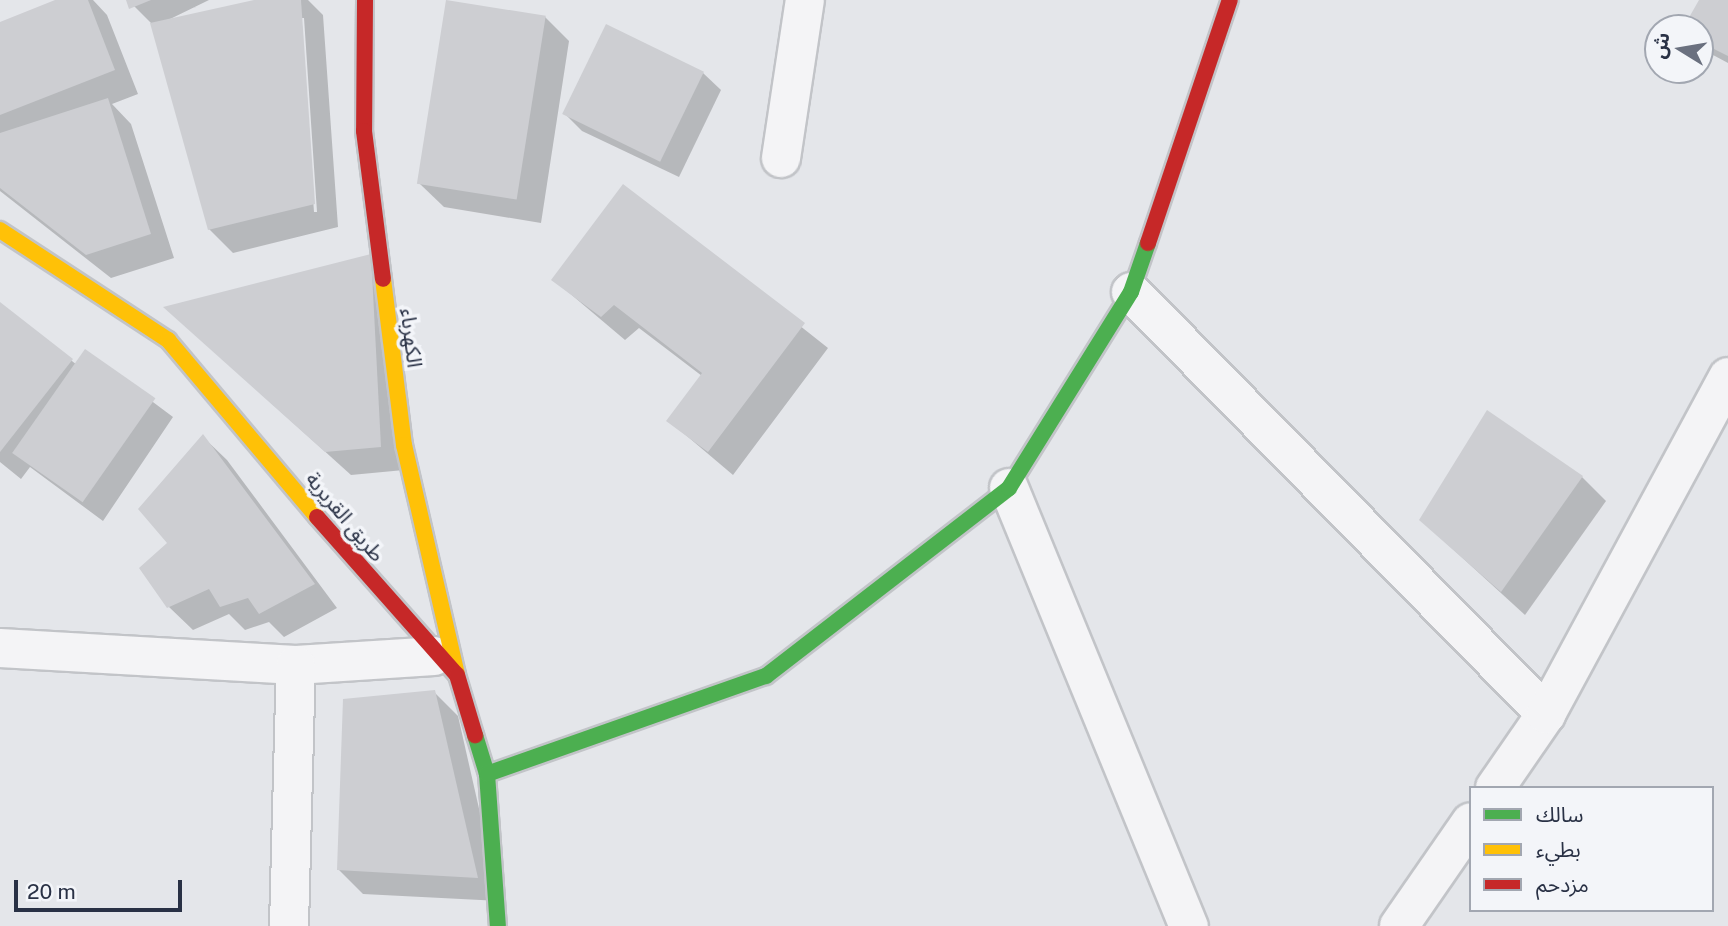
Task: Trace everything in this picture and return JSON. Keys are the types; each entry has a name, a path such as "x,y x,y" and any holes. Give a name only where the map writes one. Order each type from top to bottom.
{"street":[{"name":"الكهرباء","path":"365,0 364,131 404,445 446,665"},
{"path":"781,158 805,0"},
{"path":"487,774 766,676 1009,488 1130,292 1230,0"},
{"name":"طريق القريرية","path":"0,230 168,340 446,665 487,774 498,926"},
{"path":"1130,292 1546,714"},
{"path":"1496,786 1546,714 1728,377"},
{"path":"1009,488 1189,926"},
{"path":"0,648 296,665 446,665"},
{"path":"289,926 296,665"},
{"path":"1399,926 1469,825"}],"building":[{"path":"55,0 88,0 115,70 0,115 0,22"},
{"path":"126,0 151,0 129,9"},
{"path":"254,0 301,0 315,204 208,230 150,23"},
{"path":"446,0 546,16 517,200 417,184"},
{"path":"1699,0 1728,0 1728,56 1714,49 1714,14 1691,14"},
{"path":"606,24 704,72 660,162 562,114"},
{"path":"108,98 151,234 86,255 0,188 0,133"},
{"path":"623,184 805,323 708,452 666,421 702,373 614,305 601,317 551,280"},
{"path":"371,254 381,447 325,452 163,307"},
{"path":"0,302 73,359 0,452"},
{"path":"85,349 155,398 83,502 12,453"},
{"path":"1487,410 1583,476 1501,592 1419,520"},
{"path":"203,434 315,584 259,614 248,598 220,607 209,589 167,608 139,568 167,543 138,509"},
{"path":"435,690 478,878 337,870 343,699"}],"traffic: fast":[{"path":"487,774 766,676 1009,488 1131,292 1148,243"},
{"path":"475,735 487,774 498,926"}],"traffic: slow":[{"path":"0,230 168,340 317,517"},
{"path":"383,279 404,445 457,675"}],"traffic: jam":[{"path":"365,0 364,131 383,279"},
{"path":"1148,243 1230,0"},
{"path":"317,517 457,675 475,735"}]}
